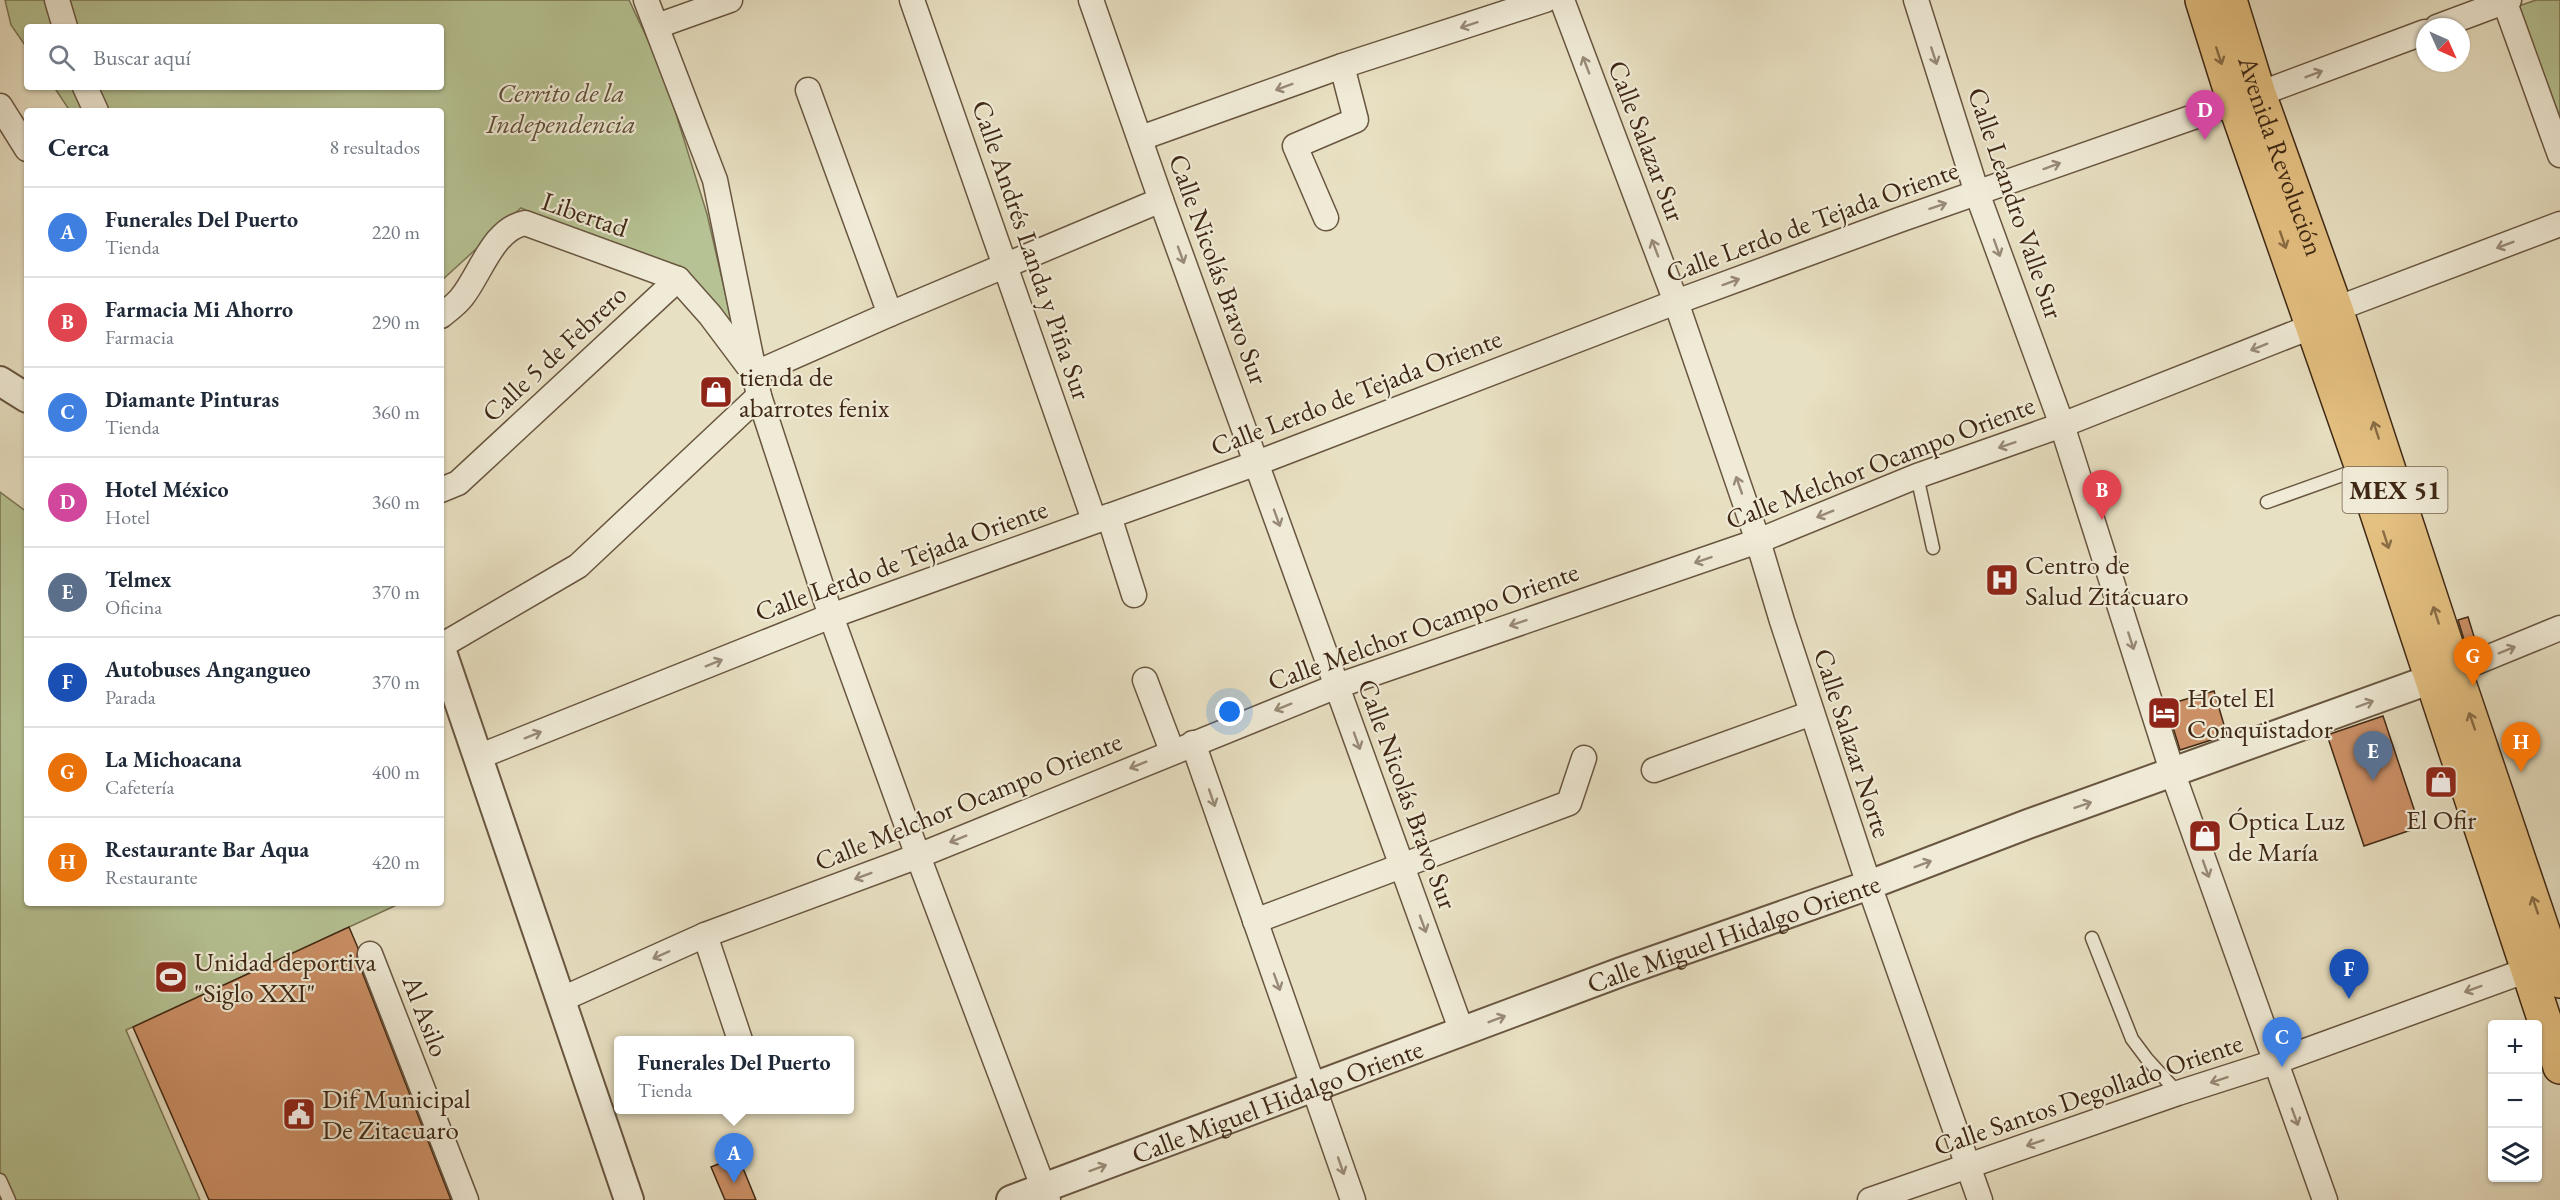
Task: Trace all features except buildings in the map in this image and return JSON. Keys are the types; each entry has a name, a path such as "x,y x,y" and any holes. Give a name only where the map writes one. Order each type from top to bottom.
{"main road":[{"name":"Avenida Revolución","path":"2202,0 2247,98 2325,317"},
{"name":"Avenida Revolución","path":"2230,0 2247,98"},
{"name":"MEX 51","path":"2325,317 2362,468 2443,675 2550,967 2560,1067"},
{"name":"MEX 51","path":"2325,317 2443,675"}],"street":[{"path":"57,0 64,24"},
{"path":"646,0 715,180 757,385 831,616 1045,1194"},
{"path":"657,26 730,0"},
{"name":"Calle Andrés Landa y Piña Sur","path":"912,0 1006,265 1102,518 1134,595"},
{"name":"Calle Nicolás Bravo Sur","path":"1091,0 1462,1032"},
{"path":"1141,138 1342,66 1545,0"},
{"name":"Calle Salazar Sur","path":"1562,0 1676,302 1758,541"},
{"name":"Calle Leandro Valle Sur","path":"1916,0 1977,193 2062,425 2173,774 2325,1200"},
{"path":"2461,18 2506,0 2560,155"},
{"name":"Calle Lerdo de Tejada Oriente","path":"478,757 831,616 1257,463 1676,302 2416,35"},
{"path":"1326,218 1295,146 1356,120 1342,66"},
{"path":"86,90 95,108"},
{"path":"808,90 890,314"},
{"path":"0,106 24,144"},
{"path":"444,646 578,566 757,385 890,314 1161,200"},
{"name":"Libertad","path":"444,313 461,298 503,234 513,225 525,222 678,279"},
{"name":"Calle Melchor Ocampo Oriente","path":"560,1000 705,935 918,856 1337,686 1758,541 1917,476 2062,425 2560,224"},
{"path":"678,279 710,315 757,385"},
{"name":"Calle 5 de Febrero","path":"444,489 458,483 678,279"},
{"path":"0,381 24,396"},
{"name":"Calle Salazar Norte","path":"1758,541 1869,885 1980,1200"},
{"path":"2443,675 2560,628"},
{"path":"444,657 629,1200"},
{"name":"Calle Miguel Hidalgo Oriente","path":"1011,1200 1045,1194 1314,1088 1621,972 1869,885 2028,824 2173,774 2443,675"},
{"path":"1145,680 1182,747 1255,921 1353,1200"},
{"path":"1654,770 1812,713"},
{"path":"1255,921 1569,804 1584,758"},
{"path":"705,935 738,1036"},
{"name":"Al Asilo","path":"370,954 466,1200"},
{"name":"Calle Santos Degollado Oriente","path":"1870,1200 2550,967"}],"lane":[{"path":"2267,502 2362,468"},
{"path":"1917,476 1932,548"},
{"path":"2092,938 2132,1039 2178,1093"},
{"path":"0,1180 9,1200"}],"green space":[{"name":"Cerrito de la Independencia","path":"5,0 629,0 663,72 707,214 733,327 678,279 521,208 444,278 444,108 68,108 56,90 444,90 444,24 24,24 24,44 11,25"},
{"path":"2536,0 2560,0 2560,130 2516,7"},
{"path":"0,492 24,510 24,906 395,906 126,1030 200,1200 0,1200"}],"place":[{"name":"Hotel México","path":"2205,140"},
{"name":"tienda de abarrotes fenix","path":"716,392"},
{"name":"Farmacia Mi Ahorro","path":"2102,520"},
{"name":"Centro de Salud Zitácuaro","path":"2002,580"},
{"name":"La Michoacana","path":"2473,686"},
{"name":"Hotel El Conquistador","path":"2164,713"},
{"name":"Restaurante Bar Aqua","path":"2521,772"},
{"name":"Telmex","path":"2373,781"},
{"name":"El Ofir","path":"2441,782"},
{"name":"Óptica Luz de María","path":"2205,836"},
{"name":"Unidad deportiva \"Siglo XXI\"","path":"171,977"},
{"name":"Autobuses Angangueo","path":"2349,999"},
{"name":"Diamante Pinturas","path":"2282,1067"},
{"name":"Dif Municipal De Zitacuaro","path":"299,1114"},
{"name":"Funerales Del Puerto","path":"734,1183"}]}
